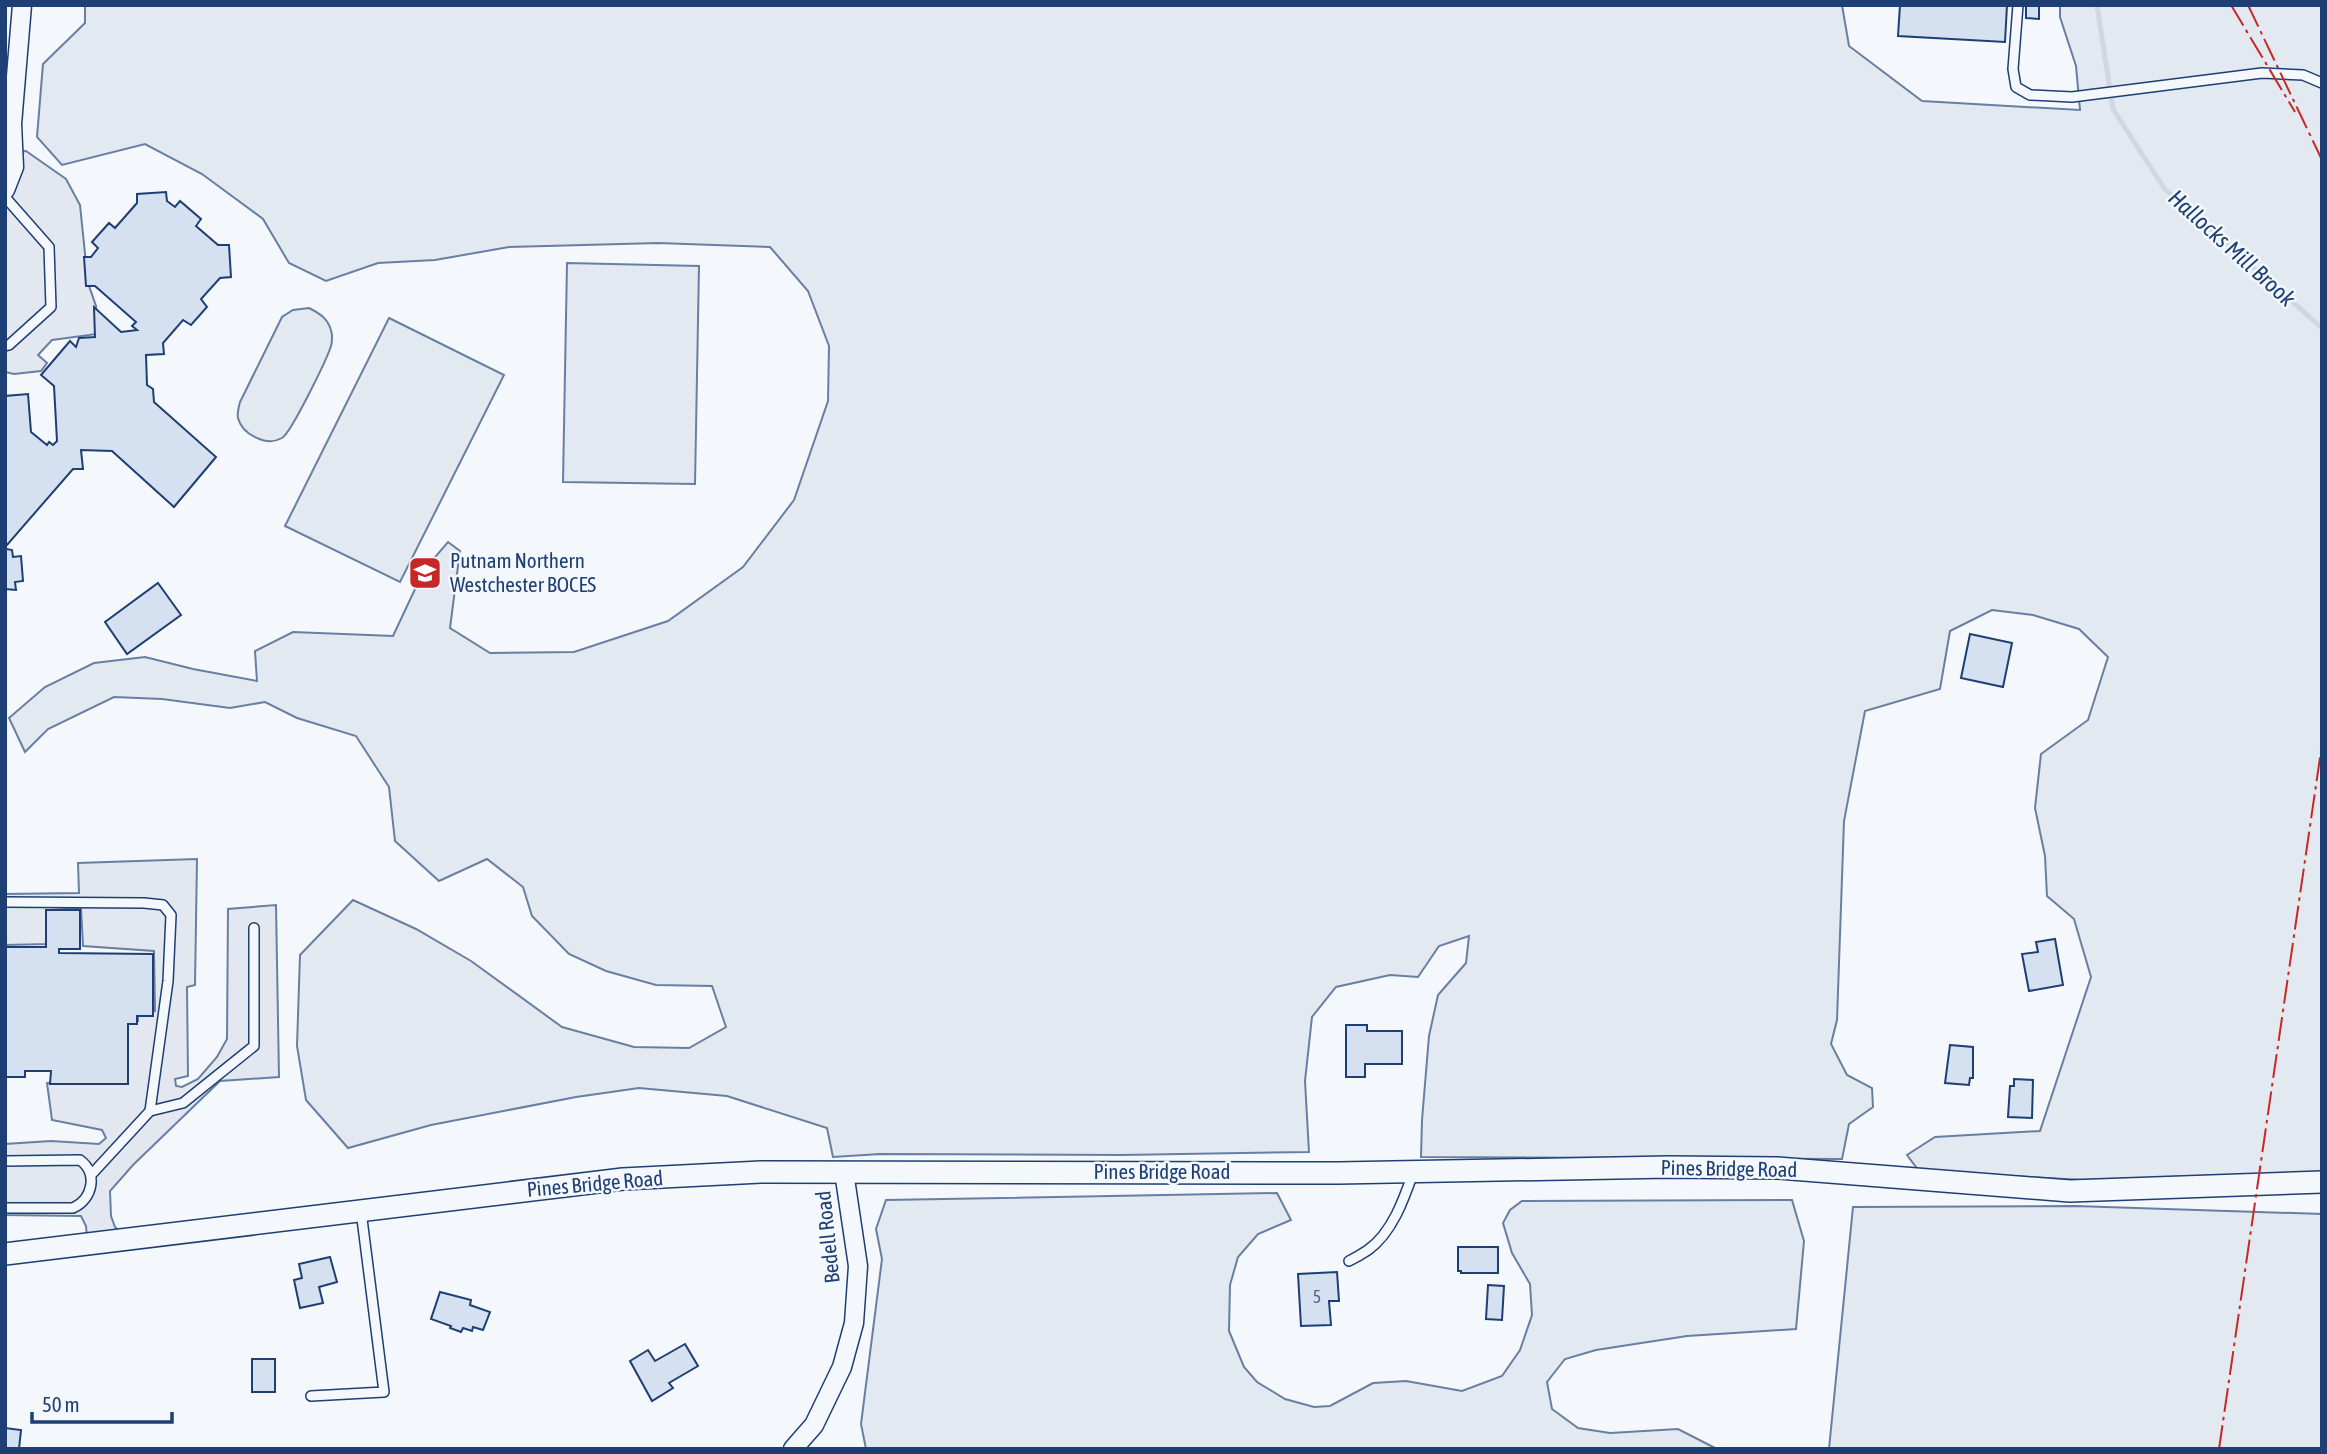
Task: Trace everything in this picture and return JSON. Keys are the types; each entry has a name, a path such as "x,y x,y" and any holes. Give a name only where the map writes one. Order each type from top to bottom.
{"street":[{"path":"5,190 14,167 9,124 22,5"},
{"name":"Pines Bridge Road","path":"5,1254 623,1179 761,1172 1413,1171 1669,1167 1777,1168 2070,1191 2322,1182"},
{"name":"Bedell Road","path":"793,1449 814,1425 842,1367 854,1323 858,1266 844,1172"}],"lane":[{"path":"2018,5 2013,69 2016,86 2030,95 2072,97 2262,73 2303,75 2322,83"},
{"path":"5,197 49,247 51,307 9,345 5,345"},
{"path":"5,902 144,903 163,905 171,915 168,981 150,1111"},
{"path":"91,1175 150,1111 183,1103 254,1046 254,928"},
{"path":"5,1161 80,1160 87,1165 91,1175 90,1195 82,1204 73,1208 5,1208"},
{"path":"1349,1261 1369,1250 1383,1236 1404,1198 1413,1171"},
{"path":"311,1396 384,1392 361,1210"}],"shaded area":[{"path":"85,5 1842,5 1849,46 1922,101 2080,110 2076,66 2060,17 2060,5 2322,5 2322,1172 2084,1180 1919,1171 1907,1155 1935,1137 2040,1131 2091,977 2074,919 2047,896 2045,856 2035,808 2041,754 2088,720 2108,657 2079,629 2033,615 1992,610 1950,631 1940,689 1865,711 1844,821 1837,1020 1831,1044 1847,1075 1872,1088 1873,1107 1849,1124 1842,1159 1421,1157 1429,1036 1438,995 1466,963 1469,936 1439,946 1418,977 1390,975 1336,987 1312,1017 1305,1081 1309,1152 1121,1155 880,1154 833,1157 827,1128 727,1096 639,1088 576,1097 431,1125 348,1148 306,1100 297,1046 300,955 353,900 416,929 471,961 562,1027 634,1047 689,1048 726,1027 712,986 656,985 606,971 569,954 532,916 523,887 487,859 439,881 395,841 389,787 356,736 297,718 265,702 230,708 162,699 114,697 48,729 25,752 9,718 45,687 94,663 145,657 257,681 255,651 293,632 393,636 424,570 448,542 460,551 450,628 490,653 574,652 668,621 743,567 794,500 828,401 829,346 808,291 770,247 658,243 509,247 435,260 378,263 326,281 289,263 263,219 202,174 145,144 62,165 37,137 43,64 85,23"},
{"path":"26,151 66,179 80,205 88,283 96,306 97,334 52,340 38,355 47,363 41,371 14,374 5,372 5,153"},
{"path":"567,263 699,266 695,484 563,482"},
{"path":"309,308 327,321 332,335 331,345 287,433 276,440 262,440 249,434 240,424 240,402 282,317 293,310"},
{"path":"389,318 504,375 400,582 285,526"},
{"path":"197,859 195,985 187,987 188,1076 175,1079 176,1086 182,1087 198,1079 217,1057 227,1039 228,909 276,905 279,1077 220,1081 133,1165 110,1191 111,1216 115,1227 124,1235 87,1238 86,1226 81,1216 5,1215 5,1144 51,1141 99,1144 106,1138 102,1130 52,1120 47,1083 128,1081 128,1022 138,1021 138,1012 155,1011 154,951 83,946 81,908 51,910 49,944 5,945 5,894 79,893 78,863"},
{"path":"1277,1193 1291,1220 1258,1234 1238,1257 1230,1285 1229,1331 1244,1367 1257,1382 1285,1399 1314,1407 1330,1406 1373,1383 1406,1381 1462,1391 1502,1376 1520,1350 1532,1315 1530,1284 1512,1253 1503,1223 1510,1210 1522,1201 1792,1200 1804,1241 1796,1329 1687,1336 1596,1350 1565,1359 1547,1382 1552,1409 1578,1428 1610,1433 1678,1429 1717,1449 866,1449 861,1424 882,1259 876,1229 886,1200"},
{"path":"2075,1206 2322,1214 2322,1449 1829,1449 1853,1207"}],"building":[{"path":"1900,5 2007,5 2005,42 1898,36"},
{"path":"2026,5 2039,5 2039,19 2026,18"},
{"path":"166,192 167,201 175,207 180,201 201,219 196,226 218,245 229,245 231,277 220,278 201,299 207,307 191,325 183,320 163,343 164,354 146,355 147,385 153,389 154,402 216,457 174,507 112,451 81,450 83,469 73,469 6,546 6,549 12,550 13,557 21,556 23,581 15,582 16,590 5,589 5,396 28,394 31,432 47,445 49,442 53,445 57,441 54,386 41,375 70,341 76,347 79,338 95,337 94,307 121,332 137,330 132,326 136,322 95,286 86,286 84,257 91,257 98,248 92,242 109,223 115,228 137,203 137,194"},
{"path":"158,583 181,615 127,654 105,622"},
{"path":"1970,634 2012,643 2003,687 1961,678"},
{"path":"46,910 80,910 80,949 59,949 59,953 153,954 153,1016 137,1016 137,1024 128,1024 128,1084 50,1084 51,1071 25,1071 25,1077 5,1077 5,947 46,947"},
{"path":"2055,939 2063,985 2029,991 2022,954 2038,952 2036,942"},
{"path":"1346,1025 1367,1025 1367,1031 1402,1031 1402,1064 1365,1064 1365,1077 1346,1077"},
{"path":"1950,1045 1973,1047 1973,1078 1970,1078 1969,1085 1945,1083"},
{"path":"2014,1079 2033,1080 2032,1118 2008,1117 2010,1086 2014,1086"},
{"path":"1458,1247 1498,1247 1498,1273 1461,1273 1458,1271"},
{"path":"330,1257 337,1282 319,1287 323,1303 300,1308 294,1280 302,1278 299,1264"},
{"path":"1337,1272 1339,1301 1329,1301 1331,1325 1301,1326 1298,1274"},
{"path":"1488,1285 1504,1286 1502,1320 1486,1319"},
{"path":"440,1292 471,1300 470,1305 490,1312 483,1330 473,1327 472,1331 463,1328 461,1332 431,1319"},
{"path":"685,1344 698,1366 669,1383 673,1388 652,1401 630,1361 648,1350 655,1361"},
{"path":"252,1359 275,1359 275,1392 252,1392"},
{"path":"5,1428 21,1430 19,1449 5,1449"}],"waterway":[{"name":"Hallocks Mill Brook","path":"2097,5 2113,109 2164,188 2322,328"}],"power":[{"path":"2231,5 2295,112"},
{"path":"2248,5 2322,160"},
{"path":"2219,1449 2322,744"}],"place":[{"name":"Putnam Northern Westchester BOCES","path":"425,573"}]}
